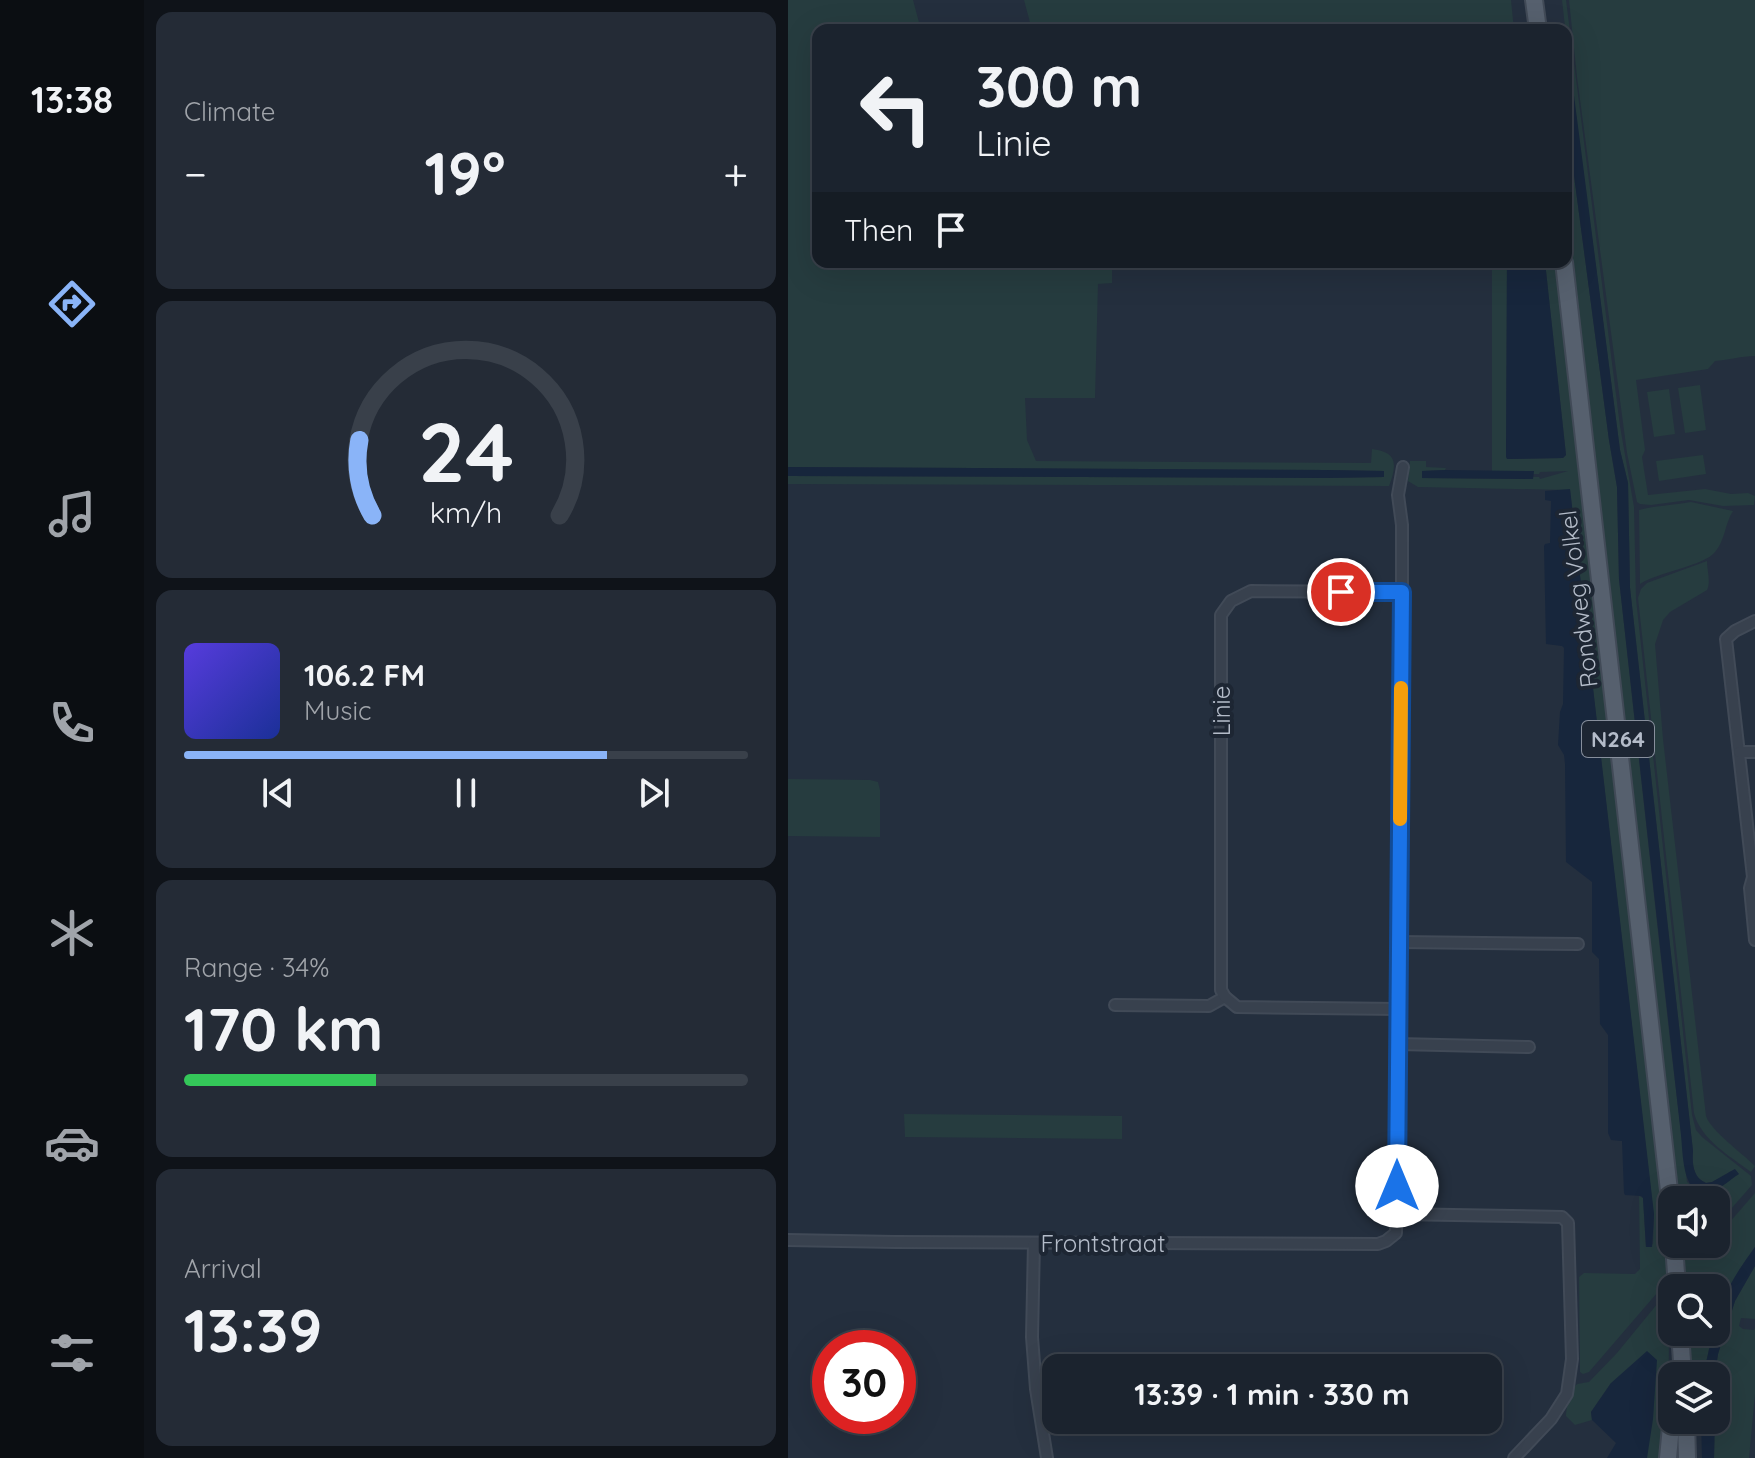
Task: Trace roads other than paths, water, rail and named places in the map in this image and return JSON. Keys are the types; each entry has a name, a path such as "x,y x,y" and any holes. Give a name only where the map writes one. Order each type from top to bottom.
{"main road":[{"path":"1534,0 1537,24"},
{"name":"Rondweg Volkel","path":"1565,268 1668,1186"},
{"path":"1668,1458 1670,1434"},
{"path":"1686,1434 1687,1458"}],"street":[{"path":"1403,467 1398,495 1402,525 1402,592 1397,1214 1562,1217 1568,1223 1572,1359 1567,1394 1551,1419 1514,1458"},
{"name":"Linie","path":"1225,997 1221,990 1221,615 1231,601 1251,591 1402,592"},
{"path":"1755,621 1726,639 1754,876 1750,888 1755,940"},
{"path":"1739,752 1755,752"},
{"path":"1399,942 1578,944"},
{"path":"1115,1005 1209,1006 1225,997 1237,1007 1399,1009"},
{"path":"1398,1044 1529,1047"},
{"name":"Frontstraat","path":"788,1240 1378,1244 1396,1233 1397,1214"},
{"path":"1034,1243 1032,1337 1036,1389 1047,1458"}],"water":[{"path":"1572,80 1620,450 1628,483 1630,588 1693,1166 1698,1178 1706,1183 1735,1169 1739,1174 1723,1186 1692,1186 1686,1174 1682,1153 1619,579 1617,487 1572,160"},
{"path":"1507,268 1546,268 1566,455 1563,458 1506,457"},
{"path":"788,467 1327,470 1384,471 1384,477 788,476"},
{"path":"1422,471 1534,471 1533,479 1422,478"},
{"path":"1570,489 1654,1214 1652,1247 1646,1247 1643,1198 1624,1193 1622,1141 1611,1140 1608,1133 1608,1035 1600,1024 1599,959 1592,952 1592,882 1566,862 1565,764 1558,745 1563,704 1564,648 1546,644 1544,546 1550,543 1551,501 1545,500 1545,491"},
{"path":"1755,1247 1755,1266 1735,1301 1730,1317 1730,1286"},
{"path":"1710,1346 1721,1346 1717,1362 1706,1362"},
{"path":"1647,1351 1657,1360 1647,1458 1607,1458 1616,1443 1592,1420 1591,1412 1611,1383"},
{"path":"1701,1434 1715,1434 1714,1458 1702,1458"}]}
